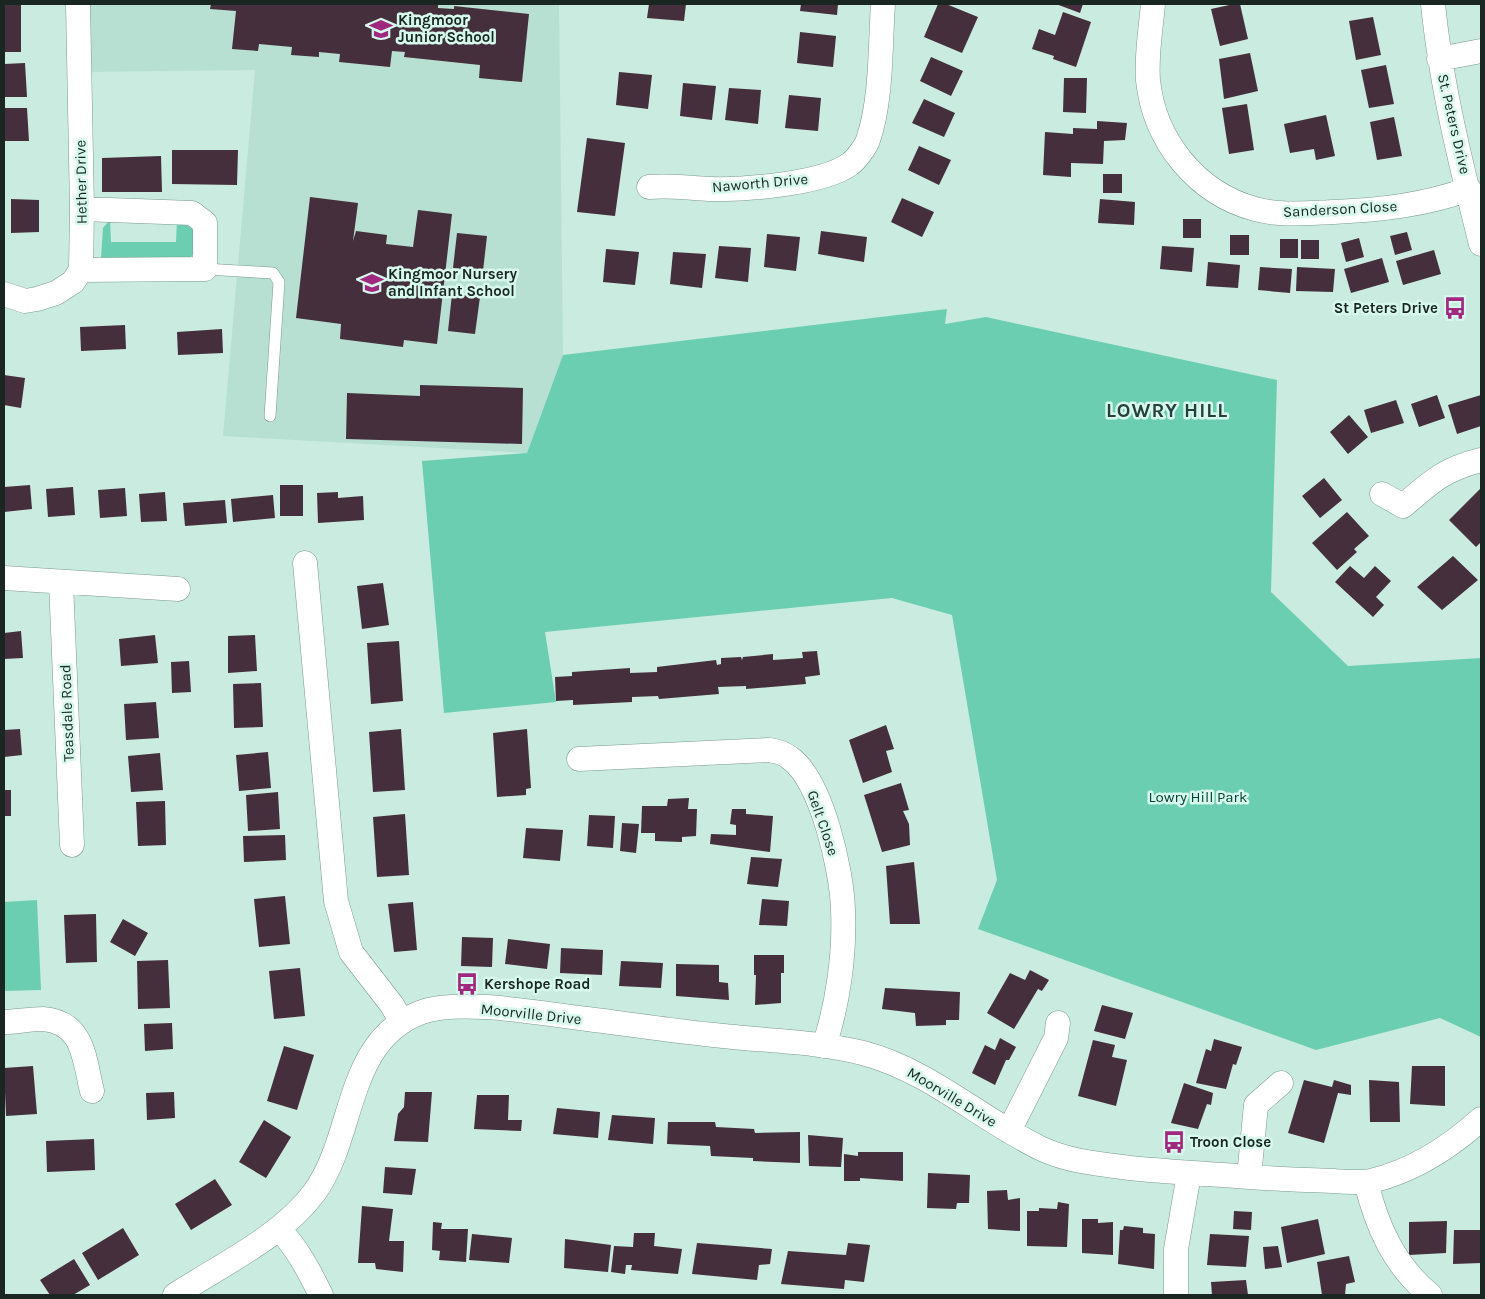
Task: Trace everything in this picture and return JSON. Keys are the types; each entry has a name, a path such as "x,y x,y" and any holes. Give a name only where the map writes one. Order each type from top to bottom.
{"street":[{"name":"Hether Drive","path":"78,4 82,209 81,270"},
{"name":"Naworth Drive","path":"649,186 669,185 710,189 766,186 811,180 851,164 868,142 875,111 883,4"},
{"name":"Sanderson Close","path":"1153,4 1148,80 1155,115 1168,144 1181,162 1204,184 1231,202 1257,210 1292,214 1372,210 1426,202 1469,189"},
{"name":"St. Peters Drive","path":"1433,4 1439,59 1450,118 1481,244"},
{"path":"1439,59 1481,51"},
{"path":"4,294 25,301 38,300 56,293 73,282 81,270 204,269 205,223 192,213 144,216 82,209"},
{"path":"1382,494 1404,515 1437,476 1459,466 1481,460"},
{"path":"305,563 336,901 351,952 392,1005 401,1021"},
{"path":"4,578 178,589"},
{"name":"Teasdale Road","path":"61,582 72,845"},
{"name":"Gelt Close","path":"579,759 769,750 790,758 803,770 822,810 841,882 844,911 832,1023 824,1046"},
{"name":"Moorville Drive","path":"175,1295 279,1229 296,1214 325,1176 334,1156 357,1081 382,1038 401,1021 423,1011 460,1006 824,1046 865,1054 910,1070 1009,1131 1070,1160 1189,1174 1366,1182 1400,1173 1428,1159 1481,1120"},
{"path":"4,1022 42,1019 64,1023 76,1035 92,1091"},
{"name":"Moorville Drive","path":"1009,1131 1056,1038 1058,1023"},
{"path":"1249,1177 1256,1105 1281,1084"},
{"path":"1176,1295 1176,1249 1189,1174"},
{"path":"1366,1182 1384,1239 1398,1263 1430,1295"},
{"path":"279,1229 298,1252 321,1295"}],"lane":[{"path":"204,269 273,273 279,282 270,416"}],"shaded area":[{"path":"87,4 559,4 563,355 527,453 223,436 255,70 87,72"}],"green space":[{"path":"110,220 111,242 176,242 177,220 194,229 199,241 192,256 178,263 101,258 103,228"},
{"name":"Lowry Hill Park","path":"947,309 945,324 986,317 1277,380 1271,592 1348,666 1481,658 1481,1037 1440,1018 1316,1050 978,929 997,880 952,615 892,598 545,632 556,702 444,713 422,461 527,453 563,355"},
{"path":"37,900 41,990 4,991 4,902"}],"building":[{"name":"Kingmoor Junior School","path":"211,4 438,4 438,8 454,9 454,6 529,14 522,82 479,78 480,65 404,57 405,52 392,51 390,67 339,62 340,54 319,52 319,57 291,55 292,47 259,44 258,51 232,49 236,11 210,9"},
{"path":"649,4 686,4 684,21 647,18"},
{"path":"801,4 838,4 837,15 800,11"},
{"path":"938,4 946,4 978,17 962,53 924,37"},
{"path":"1056,4 1083,4 1080,13"},
{"path":"1240,4 1248,39 1220,46 1211,9"},
{"path":"4,5 21,5 21,52 4,52"},
{"path":"1063,12 1091,22 1076,67 1053,59 1054,56 1032,49 1039,29 1055,35"},
{"path":"1373,17 1381,55 1356,60 1349,21"},
{"path":"800,32 836,36 833,67 797,63"},
{"path":"1250,53 1258,91 1224,99 1219,59"},
{"path":"931,57 963,71 951,96 920,81"},
{"path":"25,63 27,97 4,97 4,64"},
{"path":"1386,65 1394,104 1369,108 1361,70"},
{"path":"619,72 652,75 648,109 616,105"},
{"path":"1064,78 1087,78 1086,113 1063,112"},
{"path":"683,83 716,86 712,120 680,116"},
{"path":"729,88 761,90 758,124 725,120"},
{"path":"789,95 821,98 818,131 785,128"},
{"path":"924,99 955,113 944,137 912,123"},
{"path":"1247,104 1254,150 1229,154 1222,108"},
{"path":"4,108 27,108 29,141 4,141"},
{"path":"1326,115 1335,156 1316,160 1314,149 1290,153 1284,124"},
{"path":"1394,117 1402,156 1377,160 1370,122"},
{"path":"1097,121 1127,123 1125,140 1104,141 1103,164 1071,163 1071,177 1043,175 1045,132 1073,134 1073,128 1097,129"},
{"path":"587,138 625,143 615,216 577,212"},
{"path":"919,146 951,160 939,185 908,170"},
{"path":"172,150 238,150 237,185 172,184"},
{"path":"161,156 162,192 102,192 102,158"},
{"path":"1103,174 1122,174 1122,193 1103,193"},
{"name":"Kingmoor Nursery and Infant School","path":"310,197 358,203 353,241 356,231 387,235 386,244 413,247 418,210 452,214 437,344 404,340 403,347 340,339 341,324 296,318"},
{"path":"902,198 934,212 922,237 891,222"},
{"path":"11,199 39,200 39,232 11,233"},
{"path":"1100,199 1135,202 1134,225 1098,223"},
{"path":"1183,219 1201,219 1201,238 1183,238"},
{"path":"821,231 867,237 864,262 818,254"},
{"path":"1407,232 1412,250 1395,255 1390,236"},
{"path":"457,233 487,236 483,271 453,268"},
{"path":"767,234 800,237 796,271 764,267"},
{"path":"1230,235 1249,235 1249,255 1230,255"},
{"path":"1359,238 1364,257 1346,262 1341,243"},
{"path":"1280,239 1298,239 1298,258 1280,258"},
{"path":"1301,240 1319,240 1319,259 1301,259"},
{"path":"719,246 751,248 748,282 715,278"},
{"path":"1162,246 1194,248 1192,272 1160,269"},
{"path":"606,249 639,252 635,285 603,282"},
{"path":"1434,250 1441,274 1403,285 1396,261"},
{"path":"673,252 706,254 702,288 670,284"},
{"path":"1382,258 1389,282 1351,293 1344,269"},
{"path":"1208,262 1240,265 1238,288 1206,286"},
{"path":"1260,267 1292,269 1290,293 1258,290"},
{"path":"1297,267 1335,269 1333,292 1296,291"},
{"path":"452,294 480,297 475,334 448,331"},
{"path":"125,325 126,349 81,351 80,327"},
{"path":"222,329 223,353 178,355 177,332"},
{"path":"4,375 25,378 21,408 4,405"},
{"path":"420,385 523,388 522,444 346,439 347,393 420,396"},
{"path":"1437,395 1445,418 1419,427 1411,404"},
{"path":"1481,395 1481,426 1457,434 1448,405"},
{"path":"1396,400 1404,423 1371,433 1364,410"},
{"path":"1349,415 1368,437 1348,454 1330,432"},
{"path":"1324,478 1342,500 1320,518 1302,496"},
{"path":"30,485 32,509 4,512 4,487"},
{"path":"280,485 303,485 303,516 280,516"},
{"path":"73,487 75,515 48,517 46,489"},
{"path":"125,488 127,516 100,518 98,490"},
{"path":"1481,488 1481,542 1476,547 1449,520"},
{"path":"165,492 167,521 141,522 139,494"},
{"path":"338,492 338,498 363,496 364,520 318,523 317,493"},
{"path":"273,495 275,518 233,522 231,499"},
{"path":"225,500 227,523 185,526 183,503"},
{"path":"1347,512 1369,536 1354,549 1357,552 1337,570 1312,543"},
{"path":"1453,556 1478,580 1442,610 1417,587"},
{"path":"1350,566 1364,578 1375,566 1391,581 1376,597 1384,605 1373,617 1335,582"},
{"path":"383,583 389,625 362,629 357,586"},
{"path":"21,631 23,658 4,659 4,633"},
{"path":"155,635 158,663 121,666 119,639"},
{"path":"255,635 257,671 228,673 228,636"},
{"path":"399,641 403,701 371,704 367,643"},
{"path":"817,651 820,675 805,677 806,684 746,689 746,686 718,687 719,694 659,699 658,696 632,697 632,702 573,705 573,700 556,701 555,677 572,676 572,672 630,668 630,673 657,672 657,667 716,660 717,665 721,664 721,658 741,657 742,660 743,657 773,654 773,660 803,658 802,652"},
{"path":"189,661 191,692 172,693 171,662"},
{"path":"261,683 263,727 234,728 233,684"},
{"path":"156,702 159,738 126,740 124,704"},
{"path":"886,725 894,749 886,751 892,772 863,783 849,740"},
{"path":"20,729 22,755 4,757 4,730"},
{"path":"401,729 405,790 373,792 369,732"},
{"path":"527,729 531,788 526,789 526,795 497,797 493,733"},
{"path":"268,752 271,788 239,791 236,755"},
{"path":"160,753 163,790 131,792 128,756"},
{"path":"901,783 909,810 903,811 909,824 910,845 882,852 864,795"},
{"path":"4,790 11,790 11,816 4,816"},
{"path":"278,792 280,829 248,831 246,795"},
{"path":"689,798 688,809 697,809 696,836 682,837 682,842 655,841 655,833 641,833 642,806 667,806 668,799"},
{"path":"165,801 166,845 138,846 136,802"},
{"path":"732,809 746,809 746,814 773,816 770,852 710,844 711,834 736,835 736,825 730,824"},
{"path":"405,814 409,875 377,877 373,817"},
{"path":"589,815 615,816 613,848 587,846"},
{"path":"622,823 639,824 636,853 620,851"},
{"path":"526,828 563,830 560,861 523,858"},
{"path":"285,835 286,860 244,862 243,836"},
{"path":"751,857 782,859 778,887 747,884"},
{"path":"914,862 920,924 890,924 886,866"},
{"path":"285,896 290,944 259,947 254,899"},
{"path":"762,899 789,901 787,926 759,925"},
{"path":"413,902 417,950 394,952 388,904"},
{"path":"96,914 97,962 66,963 64,915"},
{"path":"123,919 148,933 135,956 110,942"},
{"path":"462,937 493,938 492,967 461,966"},
{"path":"508,939 550,944 547,969 505,964"},
{"path":"561,948 603,950 602,975 560,973"},
{"path":"754,955 784,955 784,973 781,973 781,1003 755,1005 756,975 754,975"},
{"path":"168,960 170,1008 138,1009 137,961"},
{"path":"621,961 663,963 661,988 619,986"},
{"path":"676,964 719,965 719,982 728,983 729,1000 676,996"},
{"path":"300,968 305,1016 274,1019 269,971"},
{"path":"1030,970 1049,980 1042,991 1038,989 1014,1029 987,1013 1010,973 1025,980"},
{"path":"885,988 960,992 959,1020 946,1020 946,1025 916,1026 915,1013 882,1009"},
{"path":"1102,1005 1133,1013 1125,1039 1094,1031"},
{"path":"172,1023 173,1049 145,1051 144,1024"},
{"path":"1000,1038 1016,1047 1009,1060 1006,1060 995,1085 972,1073 985,1045 995,1050"},
{"path":"1214,1039 1242,1047 1236,1065 1233,1064 1226,1089 1196,1083 1206,1049 1211,1051"},
{"path":"1093,1040 1115,1045 1112,1057 1127,1060 1116,1106 1078,1096"},
{"path":"284,1046 314,1055 297,1110 267,1101"},
{"path":"33,1066 37,1114 6,1116 4,1068"},
{"path":"1412,1066 1445,1066 1445,1106 1410,1104"},
{"path":"1304,1080 1332,1087 1334,1080 1351,1085 1351,1095 1338,1093 1324,1143 1288,1133"},
{"path":"1369,1080 1399,1082 1400,1122 1370,1122"},
{"path":"1184,1083 1213,1093 1211,1105 1207,1104 1198,1129 1171,1123"},
{"path":"174,1092 175,1118 147,1120 146,1093"},
{"path":"405,1092 432,1092 428,1142 394,1141 398,1114 404,1107"},
{"path":"477,1095 509,1095 508,1120 522,1120 521,1131 474,1129"},
{"path":"557,1108 600,1112 598,1138 553,1134"},
{"path":"612,1115 655,1118 653,1144 608,1140"},
{"path":"264,1120 291,1137 266,1178 239,1162"},
{"path":"668,1122 715,1122 716,1127 754,1129 755,1133 800,1132 800,1163 753,1161 753,1158 711,1156 710,1146 667,1144"},
{"path":"808,1135 843,1138 841,1167 809,1166"},
{"path":"94,1139 95,1170 47,1172 46,1141"},
{"path":"858,1152 903,1152 903,1181 860,1178 860,1181 844,1181 844,1154 858,1156"},
{"path":"385,1167 416,1169 412,1195 383,1193"},
{"path":"928,1173 970,1175 969,1203 957,1203 956,1209 927,1208"},
{"path":"215,1179 232,1205 191,1230 175,1204"},
{"path":"1007,1190 1008,1200 1020,1198 1020,1231 988,1229 987,1191"},
{"path":"1058,1202 1069,1204 1067,1247 1027,1246 1027,1211 1039,1211 1039,1208 1057,1209"},
{"path":"362,1206 393,1209 389,1241 404,1241 403,1272 376,1269 375,1263 358,1263"},
{"path":"1234,1211 1252,1212 1251,1230 1233,1229"},
{"path":"1082,1219 1098,1219 1098,1223 1113,1222 1113,1255 1082,1253"},
{"path":"1318,1219 1325,1254 1287,1263 1281,1227"},
{"path":"1447,1221 1446,1253 1409,1255 1409,1222"},
{"path":"433,1222 442,1223 441,1229 468,1229 466,1262 439,1260 440,1251 432,1250"},
{"path":"1124,1226 1143,1228 1143,1233 1155,1234 1154,1269 1118,1264 1120,1230 1123,1230"},
{"path":"123,1228 139,1255 98,1280 82,1253"},
{"path":"1454,1230 1481,1230 1481,1263 1453,1264"},
{"path":"634,1233 655,1233 654,1246 682,1249 678,1274 631,1270 632,1265 626,1265 625,1274 611,1272 614,1246 633,1247"},
{"path":"472,1234 512,1238 509,1263 469,1260"},
{"path":"1210,1234 1249,1236 1246,1267 1207,1265"},
{"path":"565,1239 611,1245 608,1272 564,1268"},
{"path":"697,1243 772,1249 770,1264 759,1265 757,1280 692,1274"},
{"path":"848,1243 870,1245 864,1282 845,1280 844,1289 781,1284 788,1251 846,1255"},
{"path":"1278,1246 1282,1267 1265,1269 1263,1247"},
{"path":"1349,1256 1355,1282 1346,1284 1345,1295 1322,1295 1317,1262"},
{"path":"74,1259 90,1285 73,1295 50,1295 40,1280"},
{"path":"1246,1280 1248,1295 1212,1295 1211,1282"}],"place":[{"name":"Kingmoor Junior School","path":"381,29"},
{"name":"Kingmoor Nursery and Infant School","path":"372,283"},
{"name":"St Peters Drive","path":"1455,308"},
{"name":"Kershope Road","path":"467,984"},
{"name":"Troon Close","path":"1174,1142"}],"district":[{"name":"LOWRY HILL","path":"1167,410"}]}
